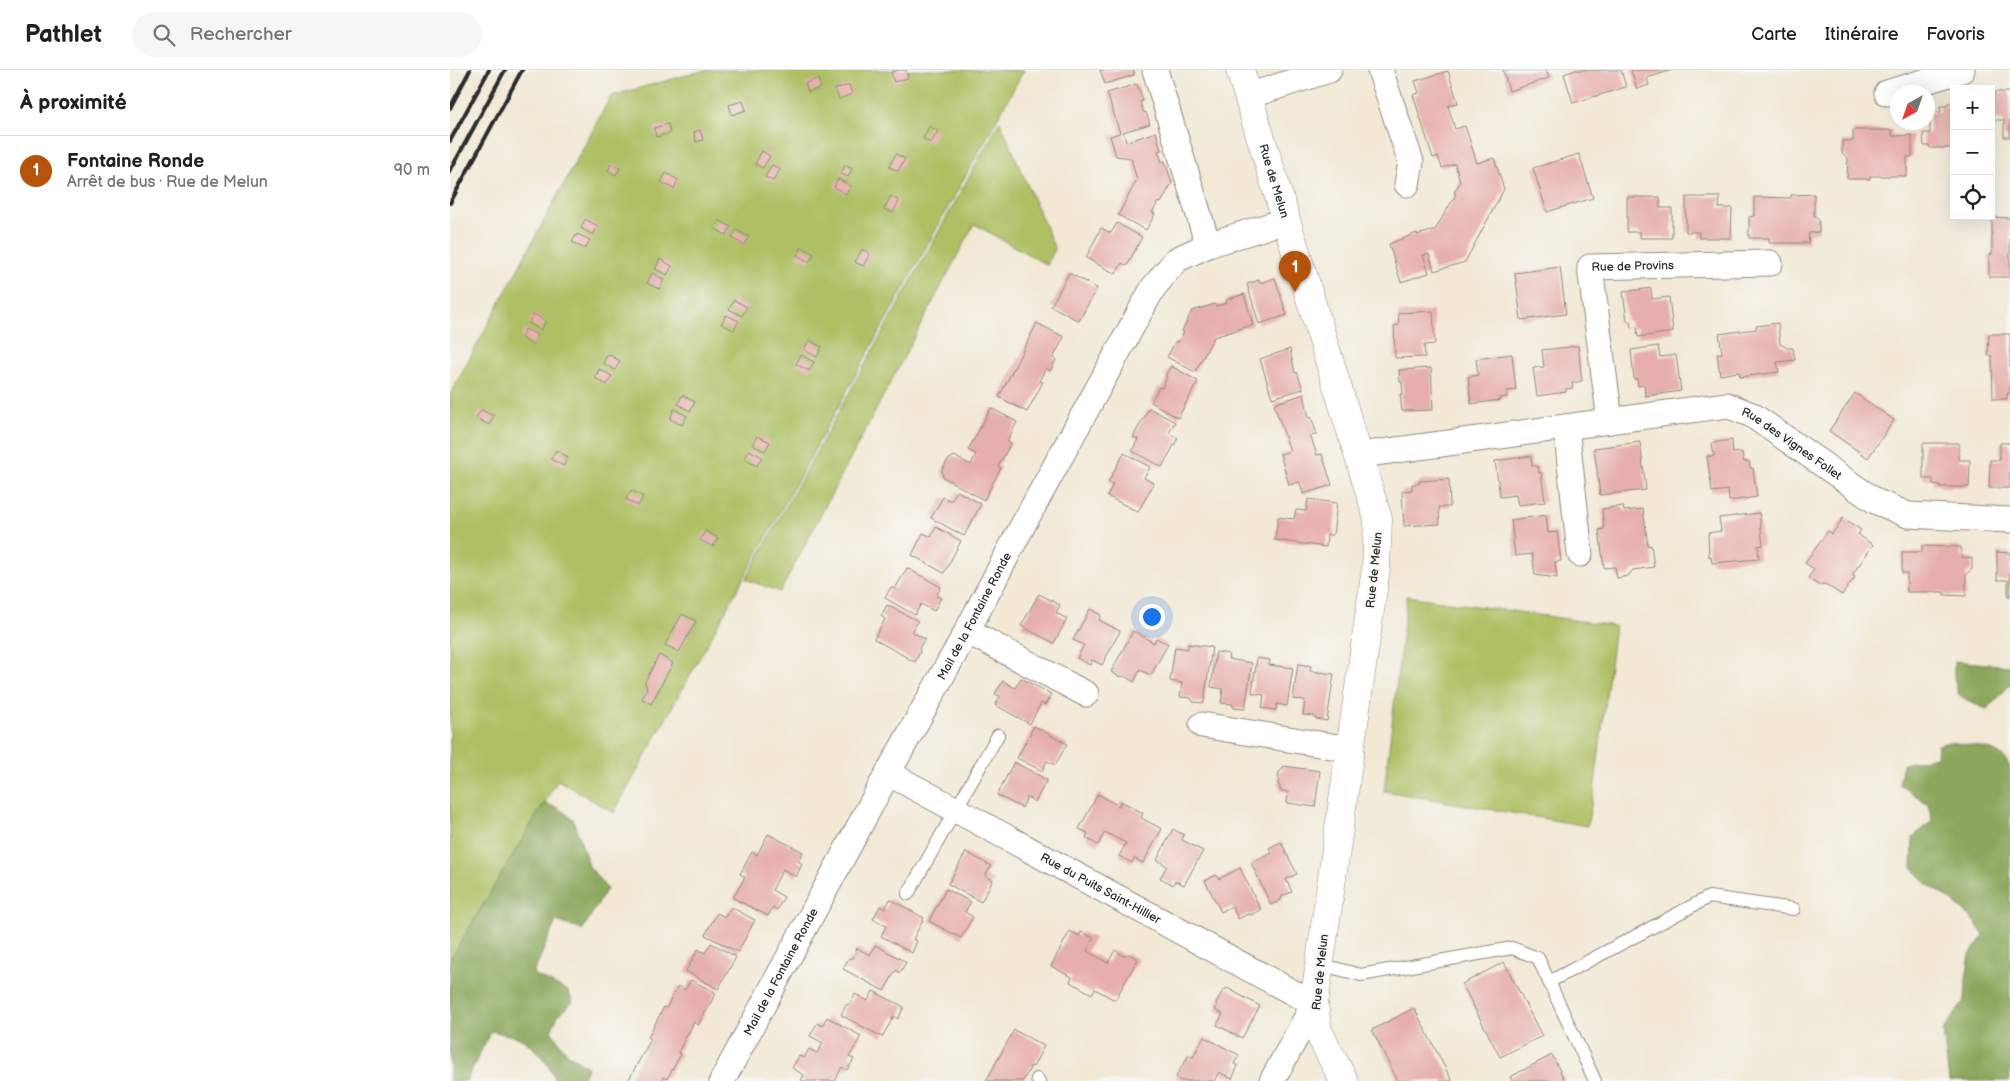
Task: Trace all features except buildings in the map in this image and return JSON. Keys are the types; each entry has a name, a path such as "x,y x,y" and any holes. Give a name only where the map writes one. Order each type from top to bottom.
{"street":[{"path":"1155,70 1208,245"},
{"name":"Rue de Melun","path":"1240,70 1360,455 1378,519 1376,568 1314,1004 1318,1031 1344,1081"},
{"path":"1248,96 1329,70"},
{"path":"1380,70 1411,162 1406,184"},
{"path":"1887,93 1962,70"},
{"name":"Mail de la Fontaine Ronde","path":"722,1081 1153,288 1176,260 1208,245 1287,220"},
{"name":"Rue de Provins","path":"1610,421 1590,267 1770,263"},
{"name":"Rue des Vignes Follet","path":"1360,455 1727,405 1752,415 1875,502 1908,515 2010,520"},
{"path":"1566,427 1580,554"},
{"path":"967,631 1086,694"},
{"path":"1202,725 1350,749"},
{"name":"Rue du Puits Saint-Hillier","path":"888,773 1314,1004"},
{"path":"1272,1081 1314,1004"}],"lane":[{"path":"908,894 998,735"},
{"path":"1549,982 1710,897 1794,909"},
{"path":"1319,964 1361,975 1512,948 1538,958 1595,1081"}],"green space":[{"path":"705,70 1024,70 614,813 558,780 450,960 450,395 611,96"},
{"path":"1000,121 1055,249 1047,265 974,224 780,592 746,579"},
{"path":"1407,596 1615,626 1594,792 1587,826 1384,791"},
{"path":"1954,661 2010,666 2010,685 1987,709 1971,703 1958,694 1954,677"},
{"path":"1950,742 1993,751 2006,760 2010,768 2010,1081 1949,1081 1943,1031 1965,999 1970,954 1984,935 1970,916 1946,896 1928,885 1912,867 1913,837 1932,821 1928,804 1899,784 1903,764 1937,757 1938,745"},
{"path":"544,803 558,808 573,819 589,866 607,889 582,930 556,921 533,974 568,991 573,1002 558,1016 551,1031 568,1054 588,1067 581,1081 554,1081 546,1063 530,1045 519,1038 491,1031 466,1081 450,1081 450,960"}],"railway":[{"path":"450,108 470,70"},
{"path":"450,141 489,70"},
{"path":"450,171 505,70"},
{"path":"450,203 522,70"}],"place":[{"name":"Fontaine Ronde","path":"1295,292"}]}
